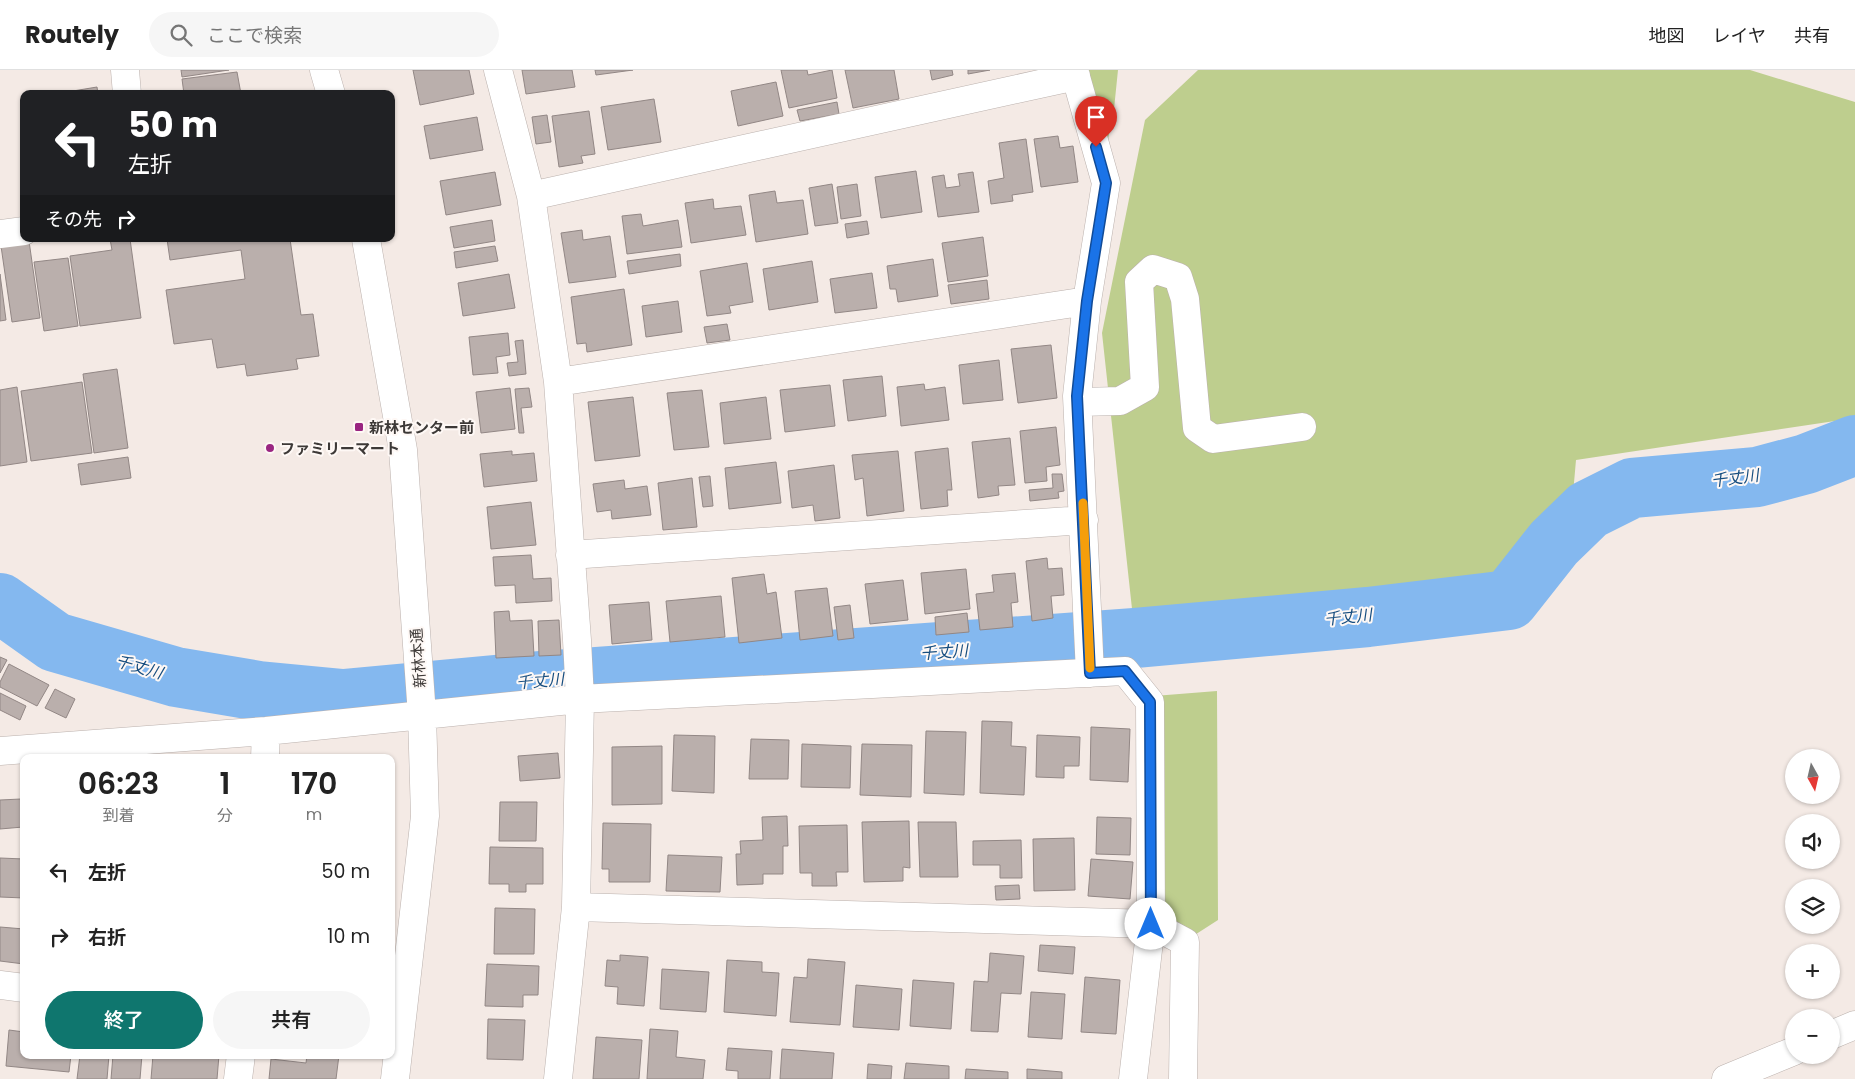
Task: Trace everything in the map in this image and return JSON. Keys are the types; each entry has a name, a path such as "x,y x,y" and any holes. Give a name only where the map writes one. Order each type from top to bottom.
{"street":[{"path":"125,70 127,90"},
{"path":"324,70 330,90"},
{"path":"498,70 531,196 558,382 577,640 580,700 576,907 558,1079"},
{"path":"531,196 1075,73 1106,183 1087,301 1078,402 1090,673"},
{"path":"0,234 20,232"},
{"name":"新林本通","path":"367,242 403,450 422,716 425,816 395,1079"},
{"path":"1078,402 1120,401 1145,387 1140,282 1153,269 1178,276 1185,299 1196,428 1214,439 1302,428"},
{"path":"558,382 1087,301"},
{"path":"570,555 1084,520"},
{"path":"0,751 85,751 265,744 422,716 580,700 1125,671 1150,702 1151,924 1133,1079"},
{"path":"576,907 1151,924 1186,942 1183,1079"},
{"path":"0,985 20,988"},
{"path":"1840,1031 1855,1025"},
{"path":"1726,1079 1785,1055"},
{"path":"238,1079 241,1059"}],"green space":[{"path":"1081,70 1118,70 1114,109 1102,170"},
{"path":"1198,70 1750,70 1855,102 1855,418 1576,460 1573,494 1495,585 1133,618 1102,333 1145,120"},
{"path":"1217,691 1218,920 1190,938 1157,919 1154,696"}],"building":[{"path":"181,70 229,70 182,77"},
{"path":"413,70 469,70 474,94 420,105"},
{"path":"522,70 572,70 575,87 526,94"},
{"path":"595,70 633,70 596,75"},
{"path":"781,70 807,70 808,75 832,70 837,98 789,108"},
{"path":"845,70 894,70 899,99 853,108"},
{"path":"930,70 952,70 953,75 932,80"},
{"path":"968,70 990,70 968,74"},
{"path":"237,72 240,90 183,90 182,79"},
{"path":"776,82 783,116 738,126 731,91"},
{"path":"97,87 97,90 79,90"},
{"path":"654,99 661,142 608,150 601,107"},
{"path":"837,102 839,114 800,121 797,110"},
{"path":"589,111 595,154 581,156 583,163 559,167 552,116"},
{"path":"547,115 551,142 536,144 532,117"},
{"path":"477,117 483,150 430,159 424,126"},
{"path":"1058,136 1060,148 1073,146 1078,182 1041,187 1034,139"},
{"path":"1026,139 1033,192 1012,195 1013,201 991,204 988,181 1004,178 999,143"},
{"path":"916,171 922,212 881,218 875,177"},
{"path":"495,172 501,205 446,215 440,181"},
{"path":"973,172 979,212 938,217 932,177 944,175 946,188 960,186 958,174"},
{"path":"832,184 838,223 815,226 809,188"},
{"path":"857,184 861,216 841,219 837,187"},
{"path":"775,191 777,203 803,200 808,234 756,242 749,195"},
{"path":"713,199 714,209 741,206 746,235 691,243 685,203"},
{"path":"641,214 643,226 678,220 682,247 627,254 622,216"},
{"path":"492,220 495,241 454,248 450,227"},
{"path":"867,221 869,234 847,238 845,224"},
{"path":"582,230 583,240 610,236 616,277 569,283 561,233"},
{"path":"983,237 988,276 948,282 942,243"},
{"path":"29,242 40,318 12,322 1,246"},
{"path":"111,242 130,242 141,318 80,326 70,256 112,250"},
{"path":"167,242 290,242 301,315 313,314 319,356 296,359 298,369 247,376 245,364 217,368 212,339 174,344 166,290 245,279 241,250 170,260"},
{"path":"495,246 498,261 456,268 454,252"},
{"path":"680,254 681,266 629,274 627,261"},
{"path":"68,258 78,326 44,331 34,262"},
{"path":"933,259 938,296 898,302 896,289 890,289 887,266"},
{"path":"812,261 818,302 769,310 763,269"},
{"path":"747,263 753,302 729,306 731,313 707,316 700,271"},
{"path":"872,273 877,308 835,313 830,279"},
{"path":"0,274 6,320 0,321"},
{"path":"509,274 515,308 463,316 458,283"},
{"path":"987,280 989,299 951,304 948,285"},
{"path":"624,289 632,345 587,352 586,343 577,344 571,297"},
{"path":"678,301 682,332 646,337 642,306"},
{"path":"727,324 730,340 707,343 704,327"},
{"path":"508,333 510,355 496,357 498,373 473,375 469,337"},
{"path":"523,340 526,374 509,376 507,363 518,362 515,341"},
{"path":"1051,345 1057,398 1018,403 1011,349"},
{"path":"999,360 1003,400 963,404 959,365"},
{"path":"117,369 128,448 94,453 83,374"},
{"path":"882,376 886,416 848,421 843,380"},
{"path":"82,382 92,453 31,461 21,391"},
{"path":"924,384 925,390 945,387 949,420 901,426 897,387"},
{"path":"830,385 835,426 785,432 780,390"},
{"path":"17,387 27,462 0,466 0,390"},
{"path":"510,388 515,429 481,433 476,392"},
{"path":"529,388 532,407 521,408 524,433 519,433 515,389"},
{"path":"702,390 709,447 674,450 667,393"},
{"path":"633,397 640,456 595,461 588,402"},
{"path":"766,397 771,439 724,444 720,403"},
{"path":"1056,427 1060,465 1046,467 1047,481 1025,483 1020,431"},
{"path":"1010,438 1015,485 998,486 999,495 978,498 972,442"},
{"path":"948,448 952,490 947,490 948,506 921,509 915,452"},
{"path":"512,451 512,455 534,453 537,481 484,487 480,454"},
{"path":"898,451 904,511 867,516 863,478 855,480 852,455"},
{"path":"128,457 131,478 81,485 78,464"},
{"path":"776,462 781,503 729,509 725,468"},
{"path":"834,465 840,518 815,521 813,505 792,508 788,471"},
{"path":"1052,474 1062,474 1064,491 1058,492 1059,498 1030,501 1029,490 1053,488"},
{"path":"710,476 713,506 703,507 699,477"},
{"path":"692,478 697,527 663,530 658,483"},
{"path":"624,480 625,489 647,486 651,515 612,519 611,510 597,512 593,484"},
{"path":"531,502 536,545 491,549 487,507"},
{"path":"531,555 533,579 551,578 552,601 516,603 515,585 495,586 493,557"},
{"path":"1047,558 1048,569 1062,568 1064,595 1051,596 1053,618 1032,621 1026,561"},
{"path":"966,569 970,609 925,614 921,573"},
{"path":"1015,573 1018,602 1011,603 1013,627 980,630 976,594 994,592 992,575"},
{"path":"764,574 767,594 776,592 782,638 739,643 732,578"},
{"path":"903,580 908,620 870,624 865,584"},
{"path":"827,588 833,636 800,640 795,591"},
{"path":"721,596 725,637 670,642 666,601"},
{"path":"649,602 652,640 612,644 609,605"},
{"path":"850,605 854,638 838,640 834,607"},
{"path":"509,611 510,621 532,620 534,656 496,658 494,612"},
{"path":"967,613 969,632 936,635 935,617"},
{"path":"559,620 561,655 539,656 538,621"},
{"path":"0,657 7,660 0,673"},
{"path":"9,664 49,685 37,706 0,687 0,682"},
{"path":"55,689 75,699 66,718 45,708"},
{"path":"0,693 26,706 20,720 0,710"},
{"path":"982,721 1012,722 1011,746 1026,747 1024,795 980,793"},
{"path":"1091,727 1130,729 1128,782 1090,780"},
{"path":"926,731 966,732 964,795 924,793"},
{"path":"674,735 715,736 714,793 672,791"},
{"path":"1037,735 1080,737 1079,766 1064,766 1064,778 1036,777"},
{"path":"751,739 789,740 788,779 749,779"},
{"path":"802,744 851,746 850,788 801,787"},
{"path":"862,744 912,745 911,797 860,795"},
{"path":"662,746 662,804 612,805 612,747"},
{"path":"558,753 560,778 520,781 518,756"},
{"path":"20,799 20,827 0,829 0,800"},
{"path":"500,802 537,802 536,841 499,841"},
{"path":"787,816 788,846 783,846 783,874 763,874 763,884 737,885 736,854 741,854 740,841 763,840 762,817"},
{"path":"1097,817 1131,818 1130,855 1096,854"},
{"path":"909,821 910,868 903,867 903,881 864,882 862,822"},
{"path":"918,822 956,822 958,877 920,877"},
{"path":"603,823 651,824 650,882 609,882 609,869 602,869"},
{"path":"847,825 848,872 836,872 837,886 812,886 812,873 800,873 799,826"},
{"path":"1074,838 1075,890 1034,891 1033,839"},
{"path":"1021,840 1022,878 1000,878 1000,865 973,865 973,841"},
{"path":"490,847 543,848 543,884 526,884 526,892 509,892 509,884 489,884"},
{"path":"668,855 722,857 720,892 666,891"},
{"path":"0,858 20,859 20,898 0,897"},
{"path":"1091,859 1133,862 1130,899 1088,896"},
{"path":"1019,885 1020,899 996,900 995,886"},
{"path":"495,908 535,909 534,954 494,954"},
{"path":"0,927 20,929 20,964 0,961"},
{"path":"1040,945 1075,947 1073,974 1038,971"},
{"path":"990,953 1024,956 1021,994 1001,993 998,1032 971,1031 974,981 988,982"},
{"path":"620,955 648,957 644,1006 617,1004 618,987 605,986 607,960 620,961"},
{"path":"808,959 845,962 840,1025 790,1022 794,977 807,978"},
{"path":"727,960 762,962 762,972 779,973 776,1016 724,1012"},
{"path":"487,964 539,966 538,995 523,995 523,1007 485,1006"},
{"path":"662,969 709,972 706,1012 660,1009"},
{"path":"1085,977 1120,980 1116,1034 1081,1032"},
{"path":"913,980 954,983 951,1029 910,1026"},
{"path":"856,985 902,989 899,1030 853,1027"},
{"path":"1031,992 1065,994 1062,1039 1028,1037"},
{"path":"488,1019 525,1020 523,1060 487,1059"},
{"path":"650,1029 678,1031 676,1057 705,1060 703,1079 647,1079"},
{"path":"9,1030 20,1031 20,1059 71,1059 69,1072 6,1066"},
{"path":"596,1037 642,1040 639,1079 593,1079"},
{"path":"728,1048 772,1051 770,1079 738,1079 738,1071 726,1070"},
{"path":"782,1049 834,1053 832,1079 780,1079"},
{"path":"80,1059 109,1059 107,1079 77,1079"},
{"path":"113,1059 142,1059 140,1079 111,1079"},
{"path":"153,1059 219,1059 217,1079 151,1079"},
{"path":"271,1059 306,1063 306,1059 338,1059 336,1079 269,1079"},
{"path":"906,1063 949,1066 949,1079 904,1079"},
{"path":"868,1064 892,1066 891,1079 867,1079"},
{"path":"966,1069 1008,1072 1008,1079 965,1079"},
{"path":"1027,1069 1062,1072 1062,1079 1027,1079"}],"waterway":[{"name":"千丈川","path":"0,603 55,642 176,677 259,691 343,699 539,681 1135,638 1368,617 1509,600 1554,543 1588,510 1632,488 1757,477 1806,464 1855,445"}],"slow traffic":[{"path":"1083,503 1090,668"}],"place":[{"name":"新林センター前","path":"359,427"},
{"name":"ファミリーマート","path":"270,448"}],"route":[{"path":"1096,147 1106,183 1087,301 1077,396 1090,673 1125,671 1150,702 1151,924"}]}
